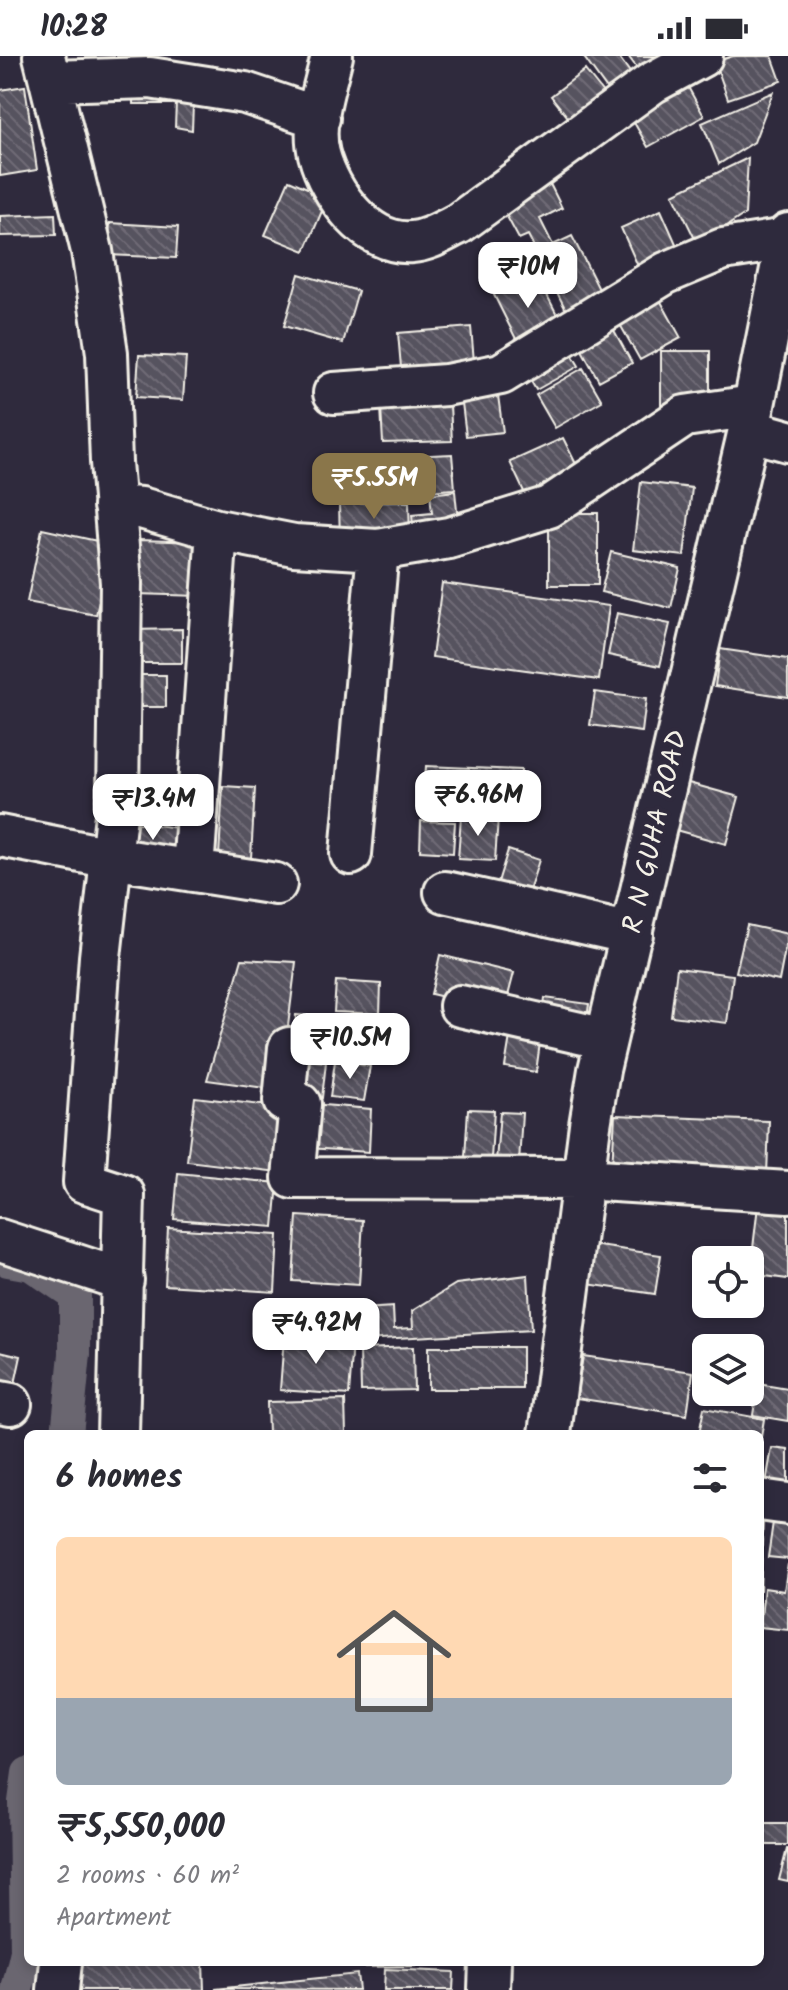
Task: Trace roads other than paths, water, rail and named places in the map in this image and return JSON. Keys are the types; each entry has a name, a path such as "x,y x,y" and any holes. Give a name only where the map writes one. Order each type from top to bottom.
{"street":[{"path":"332,56 319,118 319,153 333,185 353,215 391,241 413,242 432,237 458,224 652,83 702,56"},
{"path":"118,1430 124,1195 84,1182 100,957 118,797 121,583 107,353 92,251 47,68 150,78 245,93 319,118"},
{"path":"334,393 446,385 501,374 666,273 723,249 788,236"},
{"name":"R N GUHA ROAD","path":"551,1430 590,1125 606,1039 751,418 788,236"},
{"path":"114,506 141,508 217,530 294,545 378,550 449,538 549,507 685,416 751,418 788,441"},
{"path":"193,871 217,530"},
{"path":"351,854 378,550"},
{"path":"0,836 111,858 276,884"},
{"path":"445,892 632,934"},
{"path":"460,1006 606,1039"},
{"path":"289,1048 284,1101 300,1104 293,1178 583,1179 788,1192"},
{"path":"0,1240 123,1280"},
{"path":"764,1501 788,1504"},
{"path":"58,1990 61,1966"},
{"path":"489,1990 490,1966"}],"waterway":[{"path":"8,1261 31,1265 75,1295 75,1354 67,1430"},
{"path":"17,1990 24,1960"}]}
